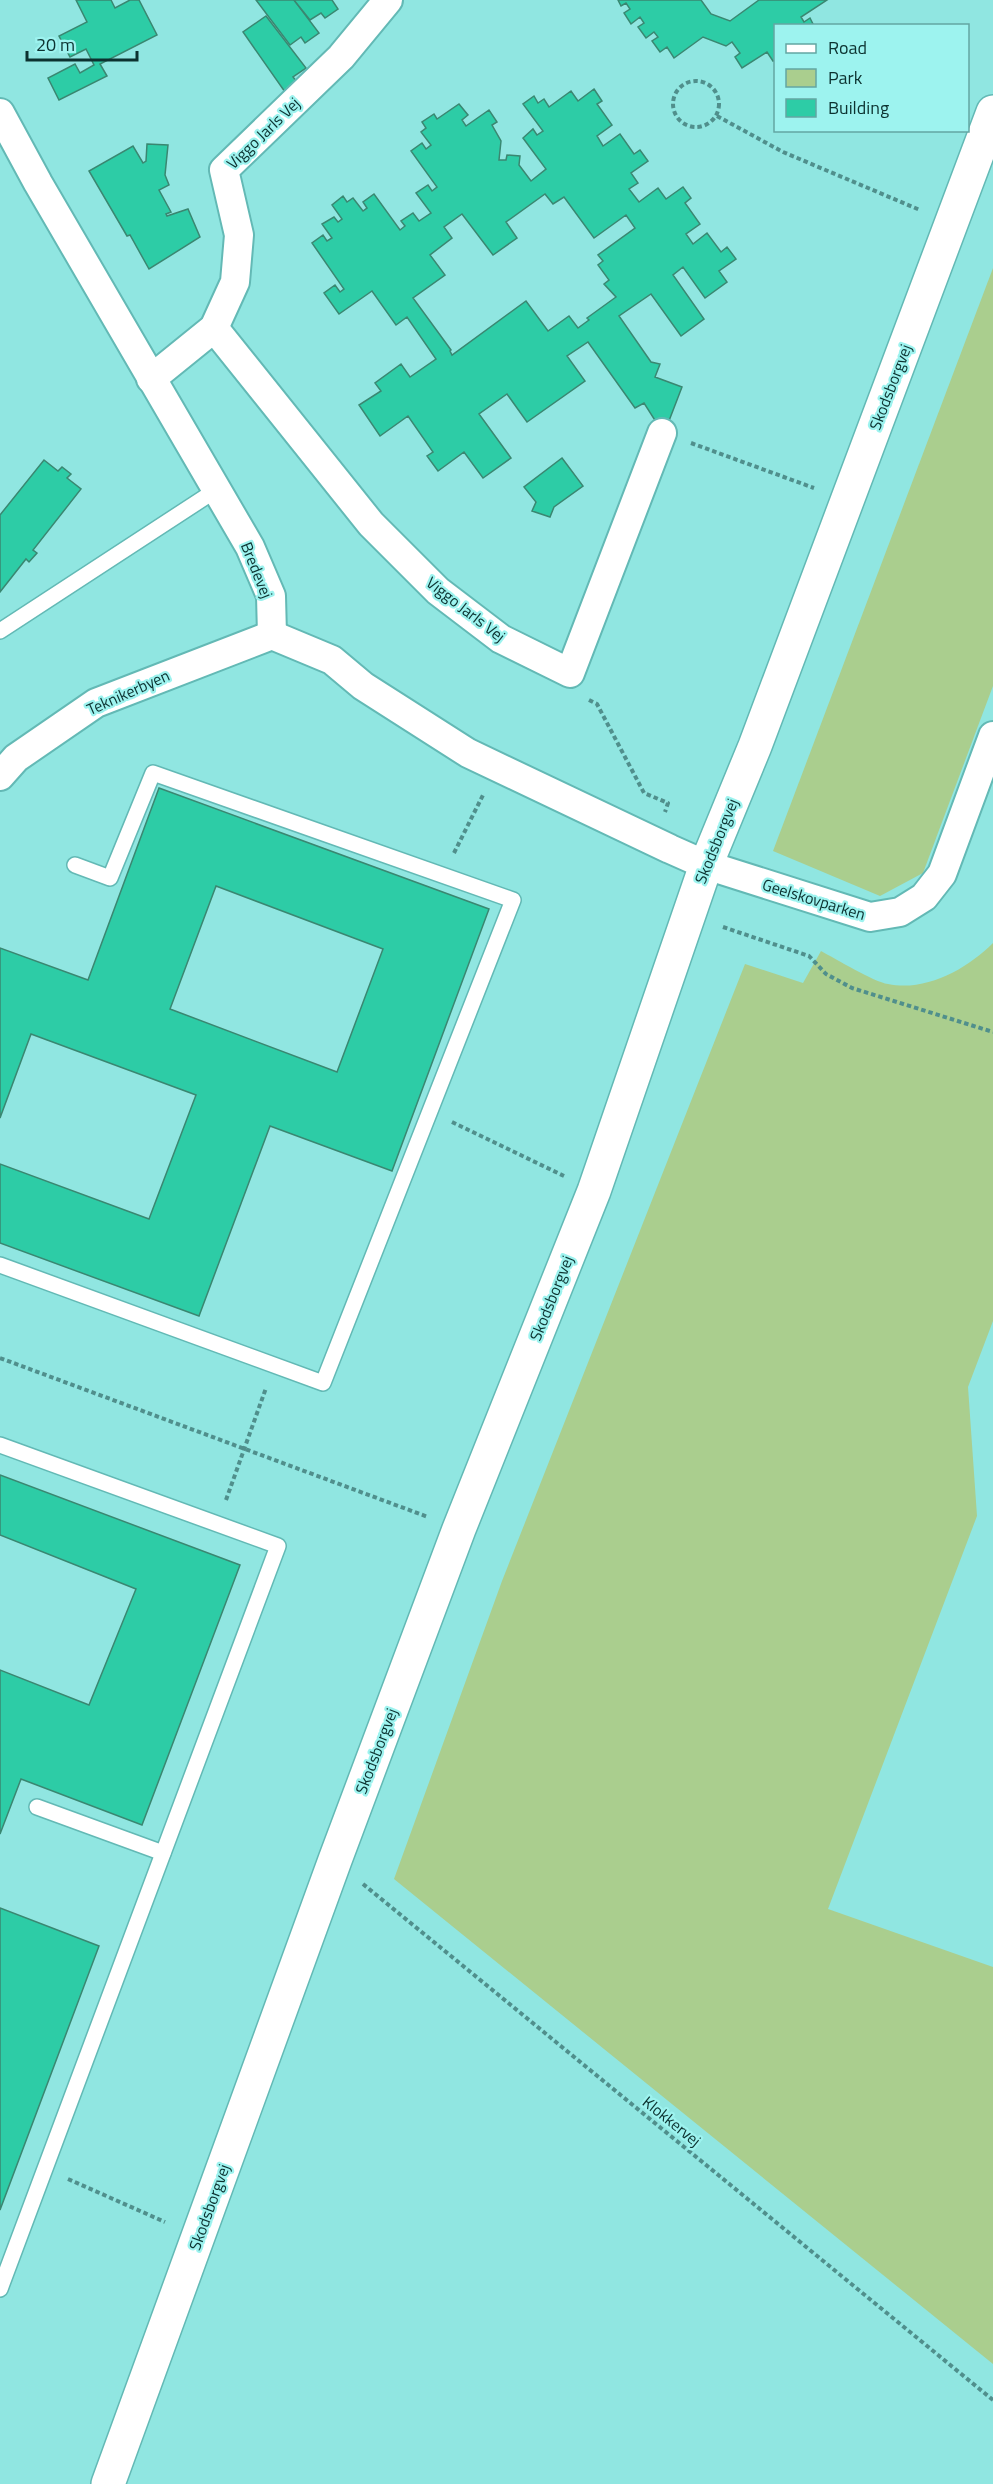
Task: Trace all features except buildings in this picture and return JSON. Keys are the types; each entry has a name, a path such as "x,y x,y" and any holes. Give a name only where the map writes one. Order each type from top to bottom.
{"street":[{"name":"Viggo Jarls Vej","path":"151,379 214,328 235,282 239,235 224,170 341,57 388,0"},
{"name":"Skodsborgvej","path":"108,2484 335,1860 459,1529 594,1191 706,865 755,746 993,112"},
{"name":"Bredevej","path":"0,113 250,548 271,596 272,635"},
{"name":"Viggo Jarls Vej","path":"214,328 371,524 438,591 501,639 570,673"},
{"path":"570,673 662,433"},
{"path":"272,635 332,660 372,692 468,753 706,865"},
{"name":"Teknikerbyen","path":"0,776 16,758 96,703 272,635"},
{"name":"Geelskovparken","path":"706,865 870,917 900,912 924,897 942,874 993,736"}],"lane":[{"path":"0,631 216,489"},
{"path":"0,1265 323,1383 513,900 153,773 110,878 75,865"},
{"path":"0,1445 278,1546 0,2289"},
{"path":"38,1807 163,1853"}],"path":[{"path":"690,82 708,84 719,97 717,116 703,127 685,125 674,111 676,93 690,82"},
{"path":"717,116 802,160 952,223"},
{"path":"662,433 848,500"},
{"path":"570,673 578,693 597,704 644,793 668,803 652,840"},
{"path":"443,875 497,767"},
{"path":"688,916 809,956 826,974 852,988 993,1032"},
{"path":"430,1111 594,1191"},
{"path":"0,1358 459,1529"},
{"path":"217,1524 275,1365"},
{"name":"Klokkervej","path":"335,1860 993,2400"},
{"path":"45,2169 198,2237"}],"green space":[{"path":"993,268 993,686 923,873 880,896 773,851"},
{"path":"993,943 993,1321 968,1387 977,1516 828,1909 993,1967 993,2364 394,1879 502,1581 745,964 803,983 821,951 882,982 902,986 917,985 958,970 983,953"}]}
